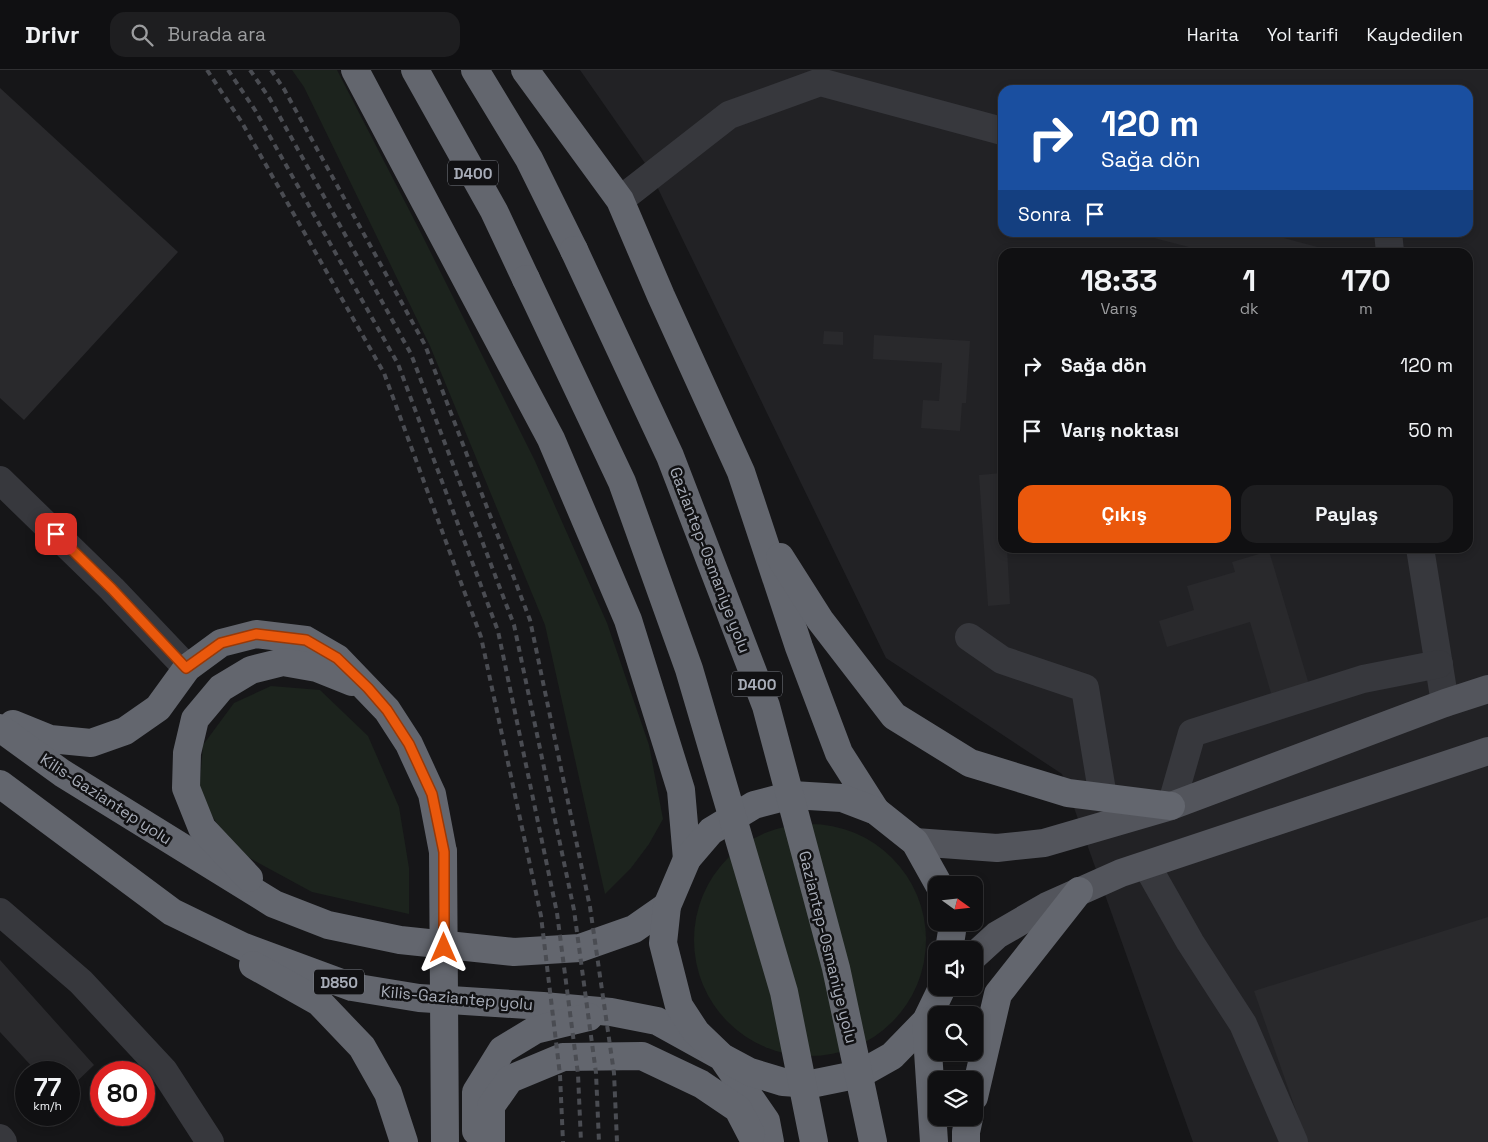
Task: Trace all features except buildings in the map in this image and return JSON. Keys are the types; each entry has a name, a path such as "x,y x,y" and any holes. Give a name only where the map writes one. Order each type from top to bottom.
{"highway":[{"path":"355,70 551,439 624,611 681,790 686,859"},
{"name":"D400","path":"415,70 494,211 622,482 689,669 784,992 814,1142"},
{"name":"Gaziantep-Osmaniye yolu","path":"475,70 529,159 574,250 670,456 766,706 836,968 873,1142"},
{"path":"525,70 620,200 661,296 741,472 799,647 839,754 876,811"},
{"path":"757,520 820,620 894,716 970,763 1068,793 1171,806"},
{"path":"0,718 50,739 92,742 124,731 158,708 186,668 221,643 256,634 306,640 337,658 368,688 387,710 409,744 432,794 444,852 444,1142"},
{"path":"274,904 202,828 186,788 187,753 195,718 221,688 251,670 283,662 317,668 368,688"},
{"name":"Kilis-Gaziantep yolu","path":"0,728 62,773 274,904 328,925 400,940 514,952 580,948 634,929 667,906"},
{"name":"Kilis-Gaziantep yolu","path":"0,784 172,912 244,947 352,987 419,998 611,1012 656,1021 750,1072 784,1082 811,1084 860,1074 868,1070 892,1056 926,1021"},
{"path":"770,1142 766,1121 722,1057 696,1032 679,1006 663,943 667,906 686,859 711,831 754,805 792,795 842,798 876,811 915,842 934,876"},
{"path":"980,1071 998,994 1079,891"},
{"path":"172,912 246,961 319,1002 362,1047 388,1093 404,1142"},
{"path":"934,1142 926,1021 938,996"},
{"path":"477,1142 476,1092 502,1050 535,1030 611,1012"},
{"path":"491,1142 491,1106 510,1079 563,1057 642,1056 701,1084 738,1109 755,1142"},
{"path":"966,1142 967,1126"}],"main road":[{"path":"915,842 997,848 1044,843 1171,806 1445,702 1488,689"},
{"path":"983,948 997,936 1047,906 1121,873 1147,866 1488,751"}],"street":[{"path":"620,200 729,115 820,76 998,130"},
{"path":"0,480 112,589 186,668"},
{"path":"1421,553 1445,702"},
{"path":"969,637 1002,660 1084,688 1103,797"},
{"path":"1171,806 1192,733 1363,679 1439,664"},
{"path":"1147,866 1190,942 1243,1024 1294,1142"},
{"path":"0,912 81,982 164,1072 210,1142"},
{"path":"0,1138 3,1142"}],"shaded area":[{"path":"292,70 337,70 535,461 607,623 649,745 663,819 649,844 631,868 605,894 545,625 430,346 304,87"},
{"path":"580,70 1488,70 1488,1142 1193,1142 1062,774 886,658 647,166"},
{"path":"271,686 320,690 368,736 399,807 409,868 409,914 312,892 233,849 199,795 203,745 234,703"},
{"path":"810,824 844,829 854,833 865,838 892,858 912,885 917,896 921,906 926,940 921,974 917,984 912,995 892,1022 865,1042 854,1047 844,1051 810,1056 776,1051 766,1047 755,1042 728,1022 708,995 703,984 699,974 694,940 699,906 703,896 708,885 728,858 755,838 766,833 776,829"}],"railway":[{"path":"207,70 241,121 384,373 481,637 541,916 560,1075 563,1142"},
{"path":"228,70 255,110 398,364 498,631 557,913 578,1074 581,1142"},
{"path":"250,70 270,99 411,354 514,625 574,910 596,1073 599,1142"},
{"path":"271,70 284,89 425,345 530,620 590,907 614,1073 617,1142"}],"route":[{"path":"56,534 112,589 186,668 221,643 256,634 306,640 337,658 368,688 387,710 409,744 432,794 444,852 444,948"}]}
